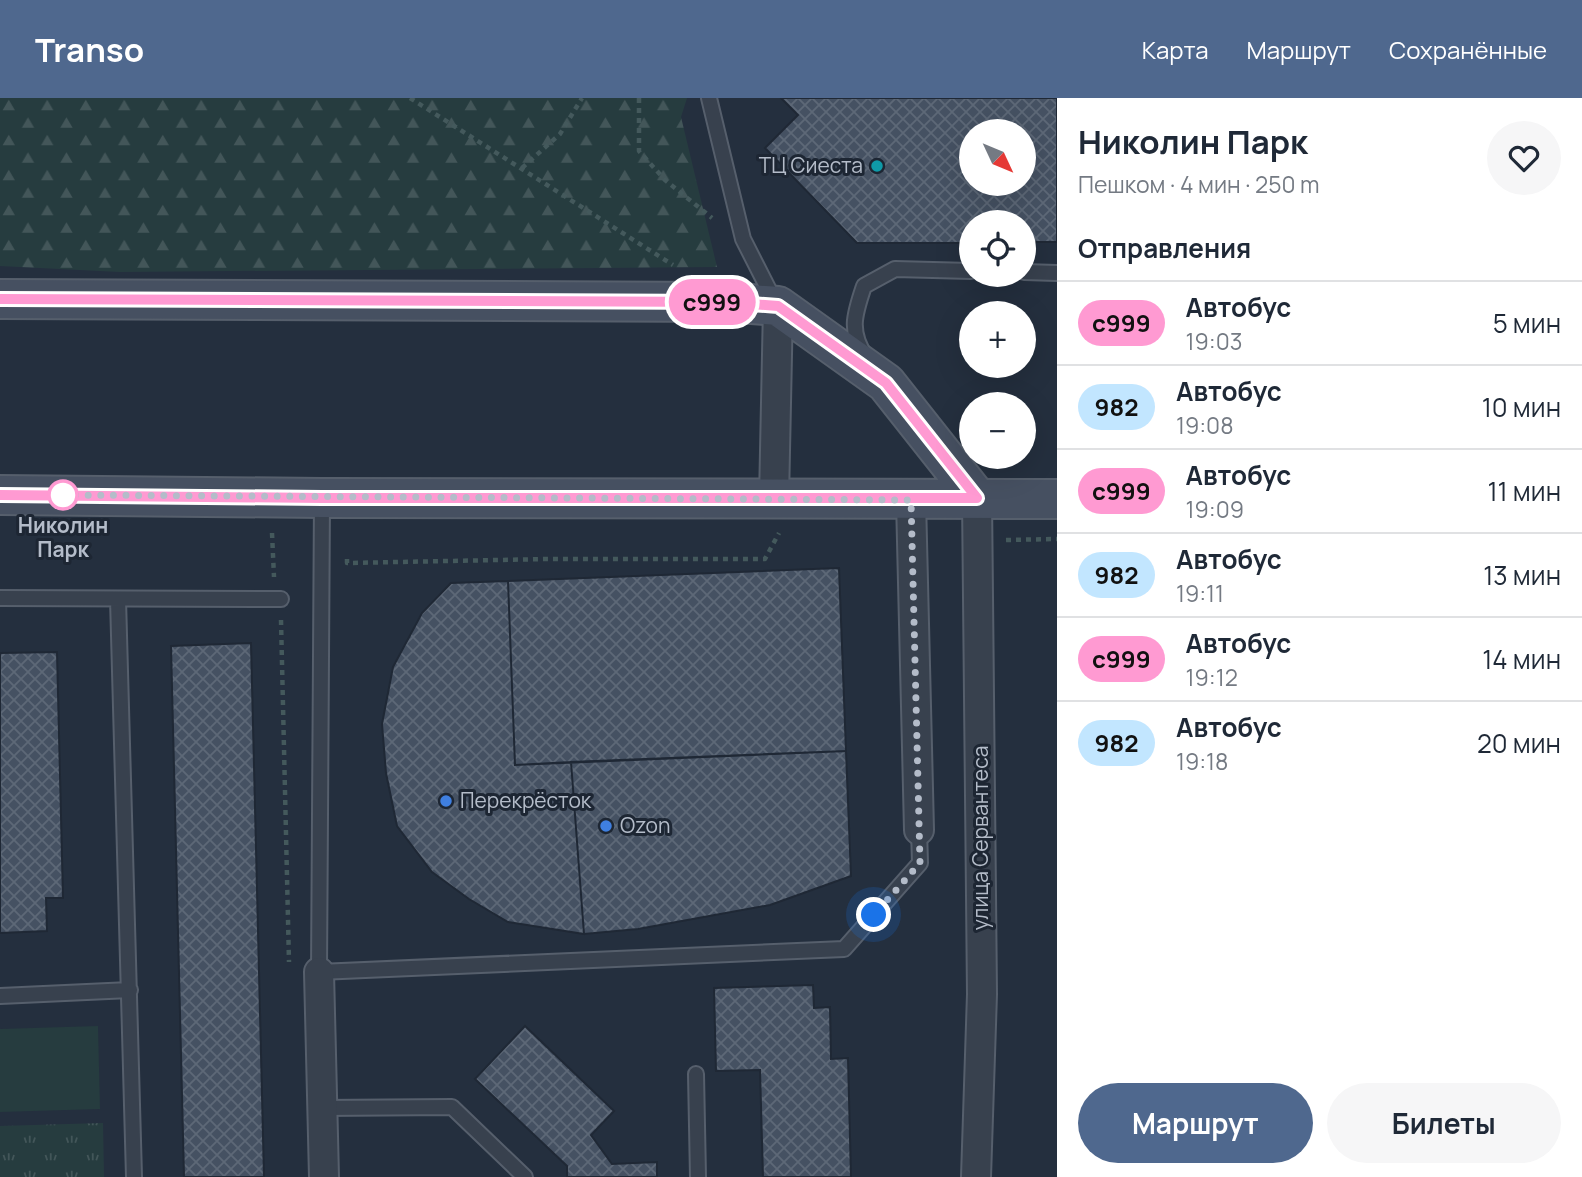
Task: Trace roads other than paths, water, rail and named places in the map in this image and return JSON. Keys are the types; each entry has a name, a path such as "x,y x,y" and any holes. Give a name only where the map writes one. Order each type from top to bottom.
{"street":[{"path":"0,299 725,302 778,306 886,383 977,498"},
{"path":"777,515 778,306"},
{"path":"0,495 322,509 777,515 911,500 1057,499"},
{"name":"улица Сервантеса","path":"976,1177 982,994 977,498"},
{"path":"911,500 919,830"},
{"path":"319,972 324,1177"}],"lane":[{"path":"709,98 743,239 778,306"},
{"path":"886,383 860,348 853,318 864,286 895,269 959,271"},
{"path":"1036,272 1057,273"},
{"path":"322,509 319,972 844,949 920,863 919,830"},
{"path":"0,598 278,599"},
{"path":"118,599 134,1177"},
{"path":"0,996 130,990"},
{"path":"696,1074 698,1177"},
{"path":"322,1108 452,1107 525,1177"}],"place":[{"name":"ТЦ Сиеста","path":"877,166"},
{"name":"Николин Парк","path":"63,495"},
{"name":"Перекрёсток","path":"446,801"},
{"name":"Ozon","path":"606,826"}]}
